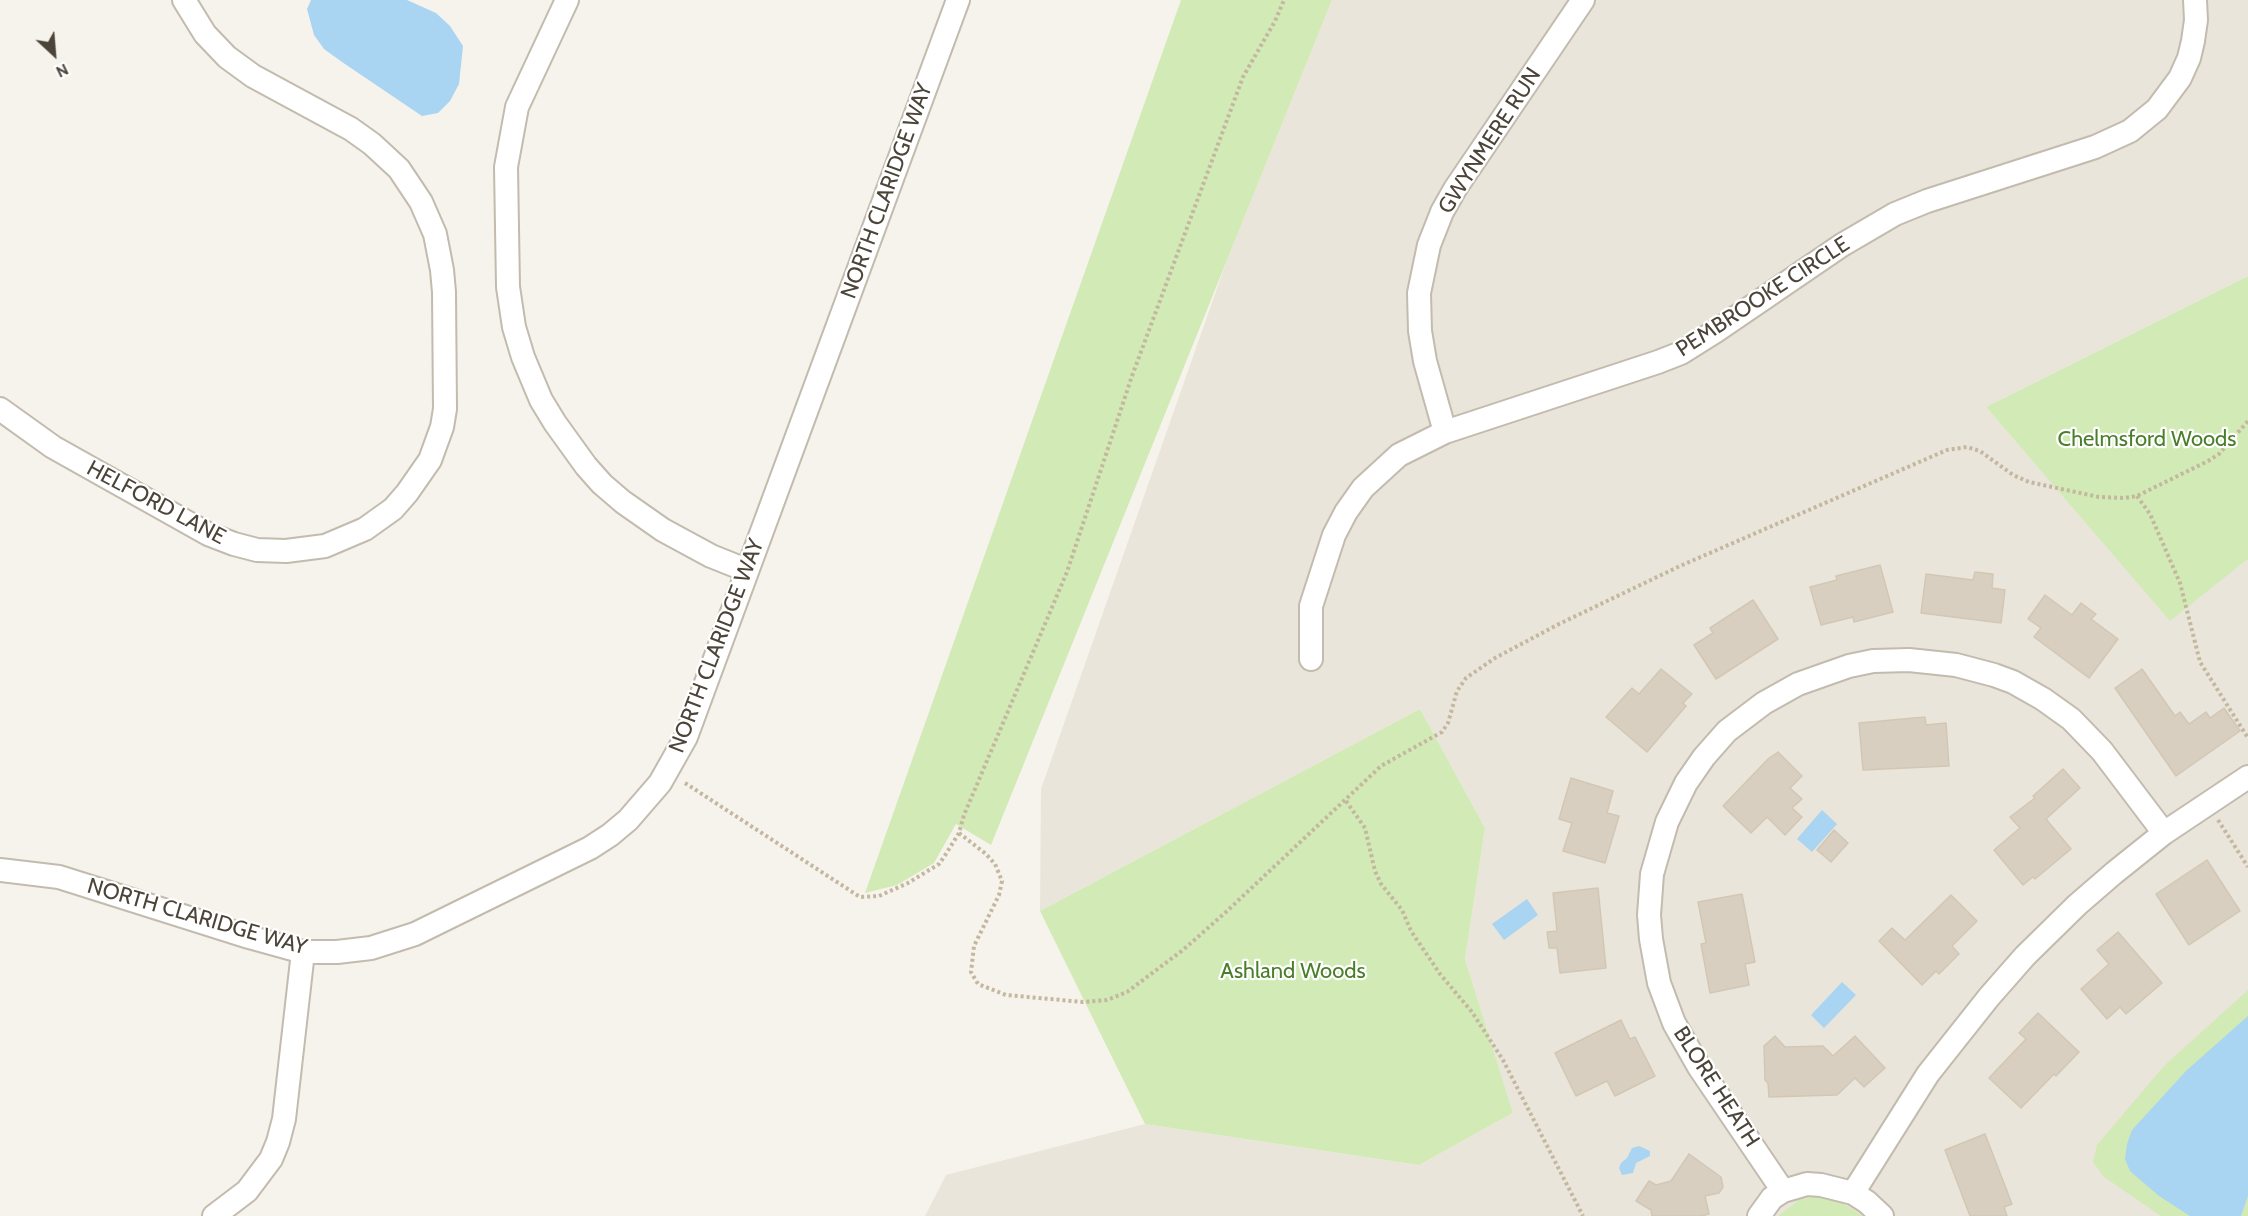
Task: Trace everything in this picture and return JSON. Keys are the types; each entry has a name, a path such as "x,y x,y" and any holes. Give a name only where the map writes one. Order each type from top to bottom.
{"street":[{"name":"HELFORD LANE","path":"0,409 53,447 208,534 257,550 286,551 325,546 365,530 407,494 430,460 442,427 445,409 444,292 435,234 421,202 399,169 372,144 351,129 253,75 227,57 205,34 184,0"},
{"path":"567,0 517,107 506,167 509,298 514,327 523,357 541,400 555,423 602,484 663,530 711,556 746,570"},
{"name":"NORTH CLARIDGE WAY","path":"0,870 59,877 303,952 337,952 371,948 408,937 579,853 610,835 647,800 660,783 686,737 958,0"},
{"name":"GWYNMERE RUN","path":"1445,432 1425,361 1420,331 1419,293 1429,245 1442,212 1455,189 1583,0"},
{"name":"PEMBROOKE CIRCLE","path":"1311,659 1311,606 1334,535 1346,512 1363,488 1399,455 1445,432 1658,363 1698,343 1842,246 1895,214 1927,201 2095,147 2130,131 2157,109 2180,78 2189,58 2193,41 2196,20 2195,0"},
{"name":"BLORE HEATH","path":"1783,1191 1699,1067 1674,1023 1659,983 1651,939 1649,915 1652,873 1667,822 1686,783 1704,757 1727,731 1758,707 1798,684 1849,666 1873,661 1909,660 1956,665 2013,682 2043,699 2071,720 2102,751 2164,833"},
{"path":"1853,1192 1928,1074 2025,956 2077,904 2164,833 2248,777"},
{"path":"214,1216 248,1191 271,1159 278,1142 284,1119 303,952"},
{"path":"1759,1216 1772,1198 1783,1191 1807,1184 1853,1192 1882,1216"}],"path":[{"path":"685,783 860,897 879,896 928,872 939,864 959,832 964,815 1067,572 1132,376 1243,76 1275,21 1284,0"},
{"path":"959,832 990,859 1002,881 999,896 974,946 970,967 975,981 980,986 1006,995 1097,1002 1127,992 1183,950 1346,801 1381,766 1442,732 1448,723 1461,684 1466,678 1495,658 1559,624 1680,566 1947,450 1967,447 1980,451 2013,476 2029,482 2111,499 2138,496 2208,461 2219,454 2248,422"},
{"path":"2138,496 2150,514 2180,583 2200,662 2248,738"},
{"path":"1346,801 1365,828 1375,871 1381,884 1402,910 1411,931 1440,974 1472,1012 1503,1060 1583,1216"},
{"path":"2218,820 2248,867"}],"shaded area":[{"path":"1332,0 2248,0 2248,276 1986,407 2170,620 2248,559 2248,1216 925,1216 946,1175 1145,1124 1419,1165 1513,1113 1465,959 1485,828 1420,709 1040,911 1041,789 1227,260"}],"green space":[{"path":"1181,0 1332,0 991,845 956,824 934,863 897,885 865,893"},
{"name":"Chelmsford Woods","path":"2248,276 2248,559 2170,621 1986,407"},
{"name":"Ashland Woods","path":"1420,709 1485,828 1465,959 1513,1113 1419,1165 1145,1124 1040,911"},
{"path":"2248,990 2248,1216 2161,1216 2104,1177 2093,1162 2097,1145 2165,1065"},
{"path":"1818,1196 1839,1201 1863,1216 1778,1216 1799,1200"}],"water":[{"path":"311,0 407,0 436,13 450,26 463,46 459,84 450,101 438,113 422,116 324,49 314,35 307,9"},
{"path":"1822,810 1837,824 1812,852 1797,839"},
{"path":"1527,899 1538,915 1504,940 1492,924"},
{"path":"1842,982 1856,995 1824,1028 1811,1015"},
{"path":"2248,1016 2248,1196 2241,1216 2190,1216 2159,1196 2130,1171 2125,1159 2127,1144 2132,1130 2186,1071"},
{"path":"1639,1146 1650,1151 1650,1156 1636,1163 1633,1173 1622,1175 1619,1168 1621,1163 1627,1158 1632,1148"}],"building":[{"path":"1880,565 1893,612 1854,622 1853,617 1821,625 1810,587 1837,580 1836,576"},
{"path":"1975,572 1993,574 1992,588 2005,590 2001,623 1921,613 1926,574 1973,580"},
{"path":"2045,595 2072,615 2081,603 2096,614 2091,619 2118,639 2089,678 2034,637 2041,628 2028,619"},
{"path":"1753,600 1778,639 1716,679 1694,645 1713,633 1710,628"},
{"path":"1661,669 1692,694 1683,703 1686,706 1647,752 1606,717 1632,688 1639,694"},
{"path":"2142,669 2175,716 2180,712 2189,724 2206,712 2210,718 2224,708 2240,731 2176,776 2115,688"},
{"path":"1925,717 1926,725 1946,723 1949,766 1863,770 1859,723"},
{"path":"1778,752 1802,776 1790,788 1802,799 1792,808 1802,817 1785,835 1767,817 1751,833 1723,806 1768,759"},
{"path":"2063,769 2080,788 2046,819 2071,849 2035,879 2033,877 2023,885 1994,850 2020,828 2010,817 2035,798 2033,796"},
{"path":"1571,778 1613,791 1607,813 1619,816 1605,863 1563,851 1572,823 1559,819"},
{"path":"1834,830 1848,843 1831,862 1817,850"},
{"path":"2207,860 2240,911 2189,945 2156,894"},
{"path":"1598,888 1606,968 1560,973 1557,948 1549,948 1547,932 1557,931 1553,893"},
{"path":"1742,894 1755,962 1745,964 1749,985 1710,993 1701,944 1706,943 1698,902"},
{"path":"1951,895 1977,921 1952,946 1959,954 1939,974 1936,971 1922,985 1879,941 1892,928 1905,940"},
{"path":"2118,932 2162,983 2126,1014 2120,1007 2107,1019 2081,989 2109,964 2097,950"},
{"path":"2038,1013 2079,1052 2021,1108 1989,1078 2026,1039 2019,1033"},
{"path":"1621,1020 1630,1039 1635,1037 1655,1076 1615,1096 1607,1081 1576,1096 1555,1053"},
{"path":"1775,1036 1785,1047 1823,1046 1833,1056 1855,1036 1885,1068 1864,1087 1855,1078 1837,1095 1769,1097 1768,1083 1765,1080 1764,1046"},
{"path":"1985,1134 2012,1204 2004,1207 2007,1216 1970,1216 1945,1150"},
{"path":"1689,1154 1721,1177 1723,1187 1719,1193 1705,1196 1709,1214 1652,1216 1651,1210 1636,1201 1649,1181 1656,1185 1671,1181"}]}
